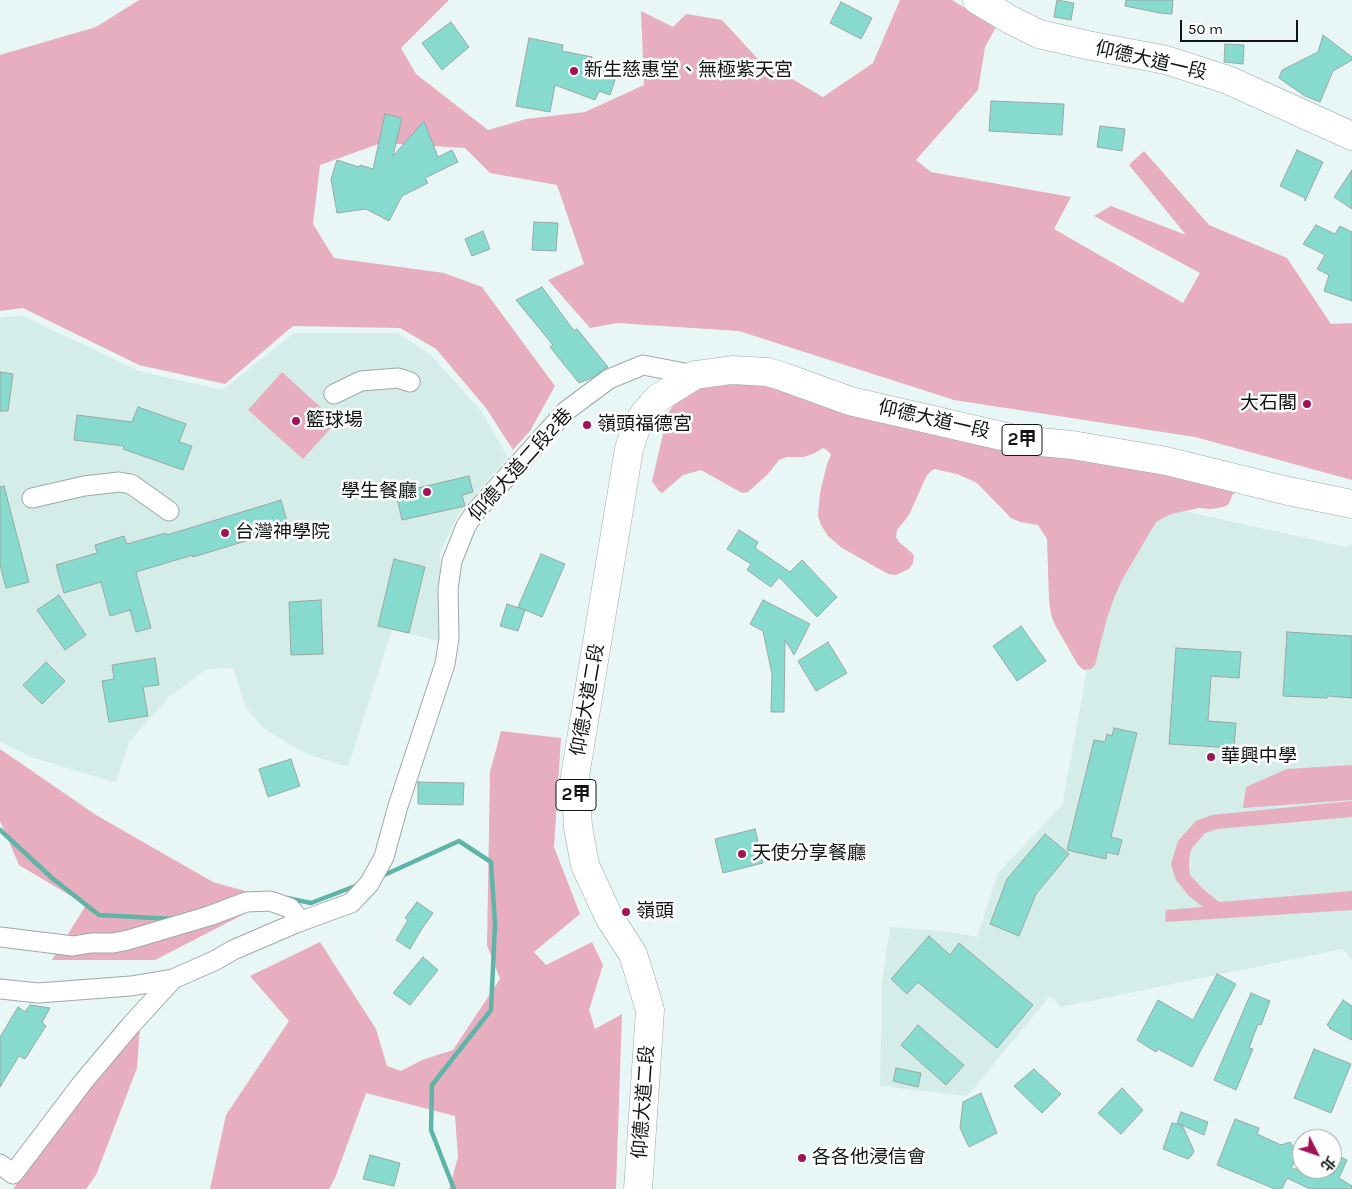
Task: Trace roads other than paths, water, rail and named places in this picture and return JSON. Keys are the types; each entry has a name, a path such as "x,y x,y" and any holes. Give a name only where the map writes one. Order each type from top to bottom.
{"main road":[{"name":"仰德大道一段","path":"977,0 1009,19 1040,34 1166,60 1228,80 1352,136"},
{"name":"仰德大道一段","path":"694,375 732,370 768,372 850,400 1019,440 1072,445 1166,460 1288,491 1352,504"},
{"name":"仰德大道二段","path":"638,1189 650,1010 633,954 609,917 585,866 578,827 575,776 620,502 633,436 644,414 661,395 694,375"}],"street":[{"name":"仰德大道二段2巷","path":"301,921 351,903 369,884 384,857 398,806 445,664 449,638 448,589 452,560 466,526 476,511 566,411 609,380 642,365 694,375"},
{"path":"334,394 361,381 398,378 410,382"},
{"path":"32,498 84,486 119,482 131,484 169,511"},
{"path":"0,937 73,946 113,943 209,916 246,902 270,900 290,908 301,921 233,950 216,960 173,979 131,986 38,993 0,989"},
{"path":"0,1164 13,1174 83,1082 173,979"}],"waterway":[{"path":"0,830 52,878 99,915 174,919"},
{"path":"382,876 459,841 491,862 495,924 491,1010 432,1085 431,1130 454,1189"},
{"path":"287,898 311,903 358,885"}],"place":[{"name":"新生慈惠堂、無極紫天宮","path":"574,71"},
{"name":"大石閣","path":"1307,404"},
{"name":"籃球場","path":"296,421"},
{"name":"嶺頭福德宮","path":"587,425"},
{"name":"學生餐廳","path":"427,492"},
{"name":"台灣神學院","path":"225,533"},
{"name":"華興中學","path":"1211,757"},
{"name":"天使分享餐廳","path":"742,854"},
{"name":"嶺頭","path":"626,912"},
{"name":"各各他浸信會","path":"802,1158"}]}
